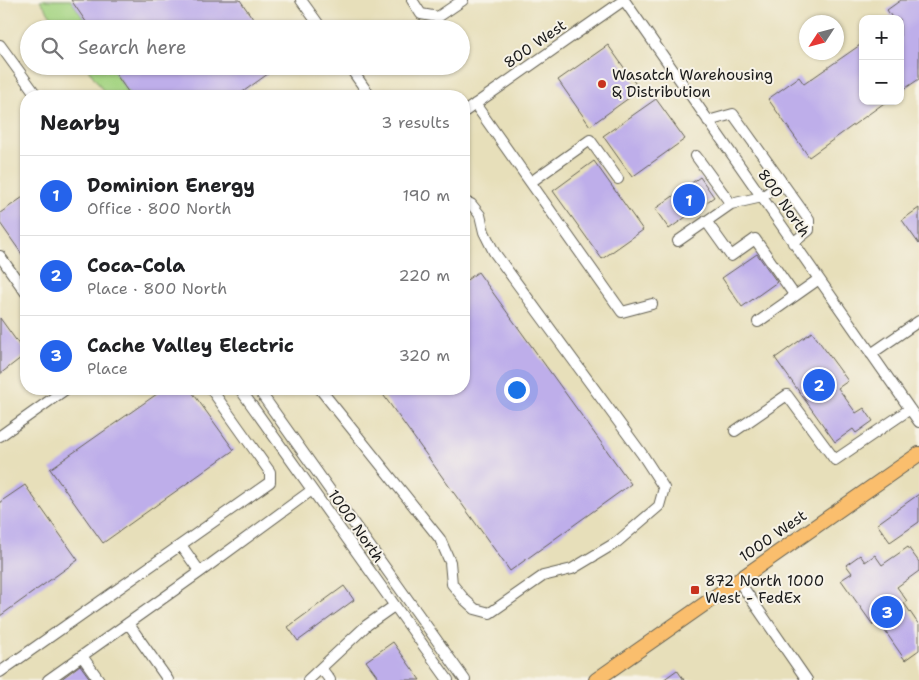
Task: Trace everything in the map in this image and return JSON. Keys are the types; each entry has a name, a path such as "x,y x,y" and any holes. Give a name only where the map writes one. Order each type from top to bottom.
{"main road":[{"name":"1000 West","path":"596,680 919,454"}],"street":[{"path":"301,0 315,20"},
{"path":"412,0 421,14 438,17 463,0"},
{"name":"800 West","path":"470,108 624,0"},
{"name":"800 North","path":"624,0 919,422"},
{"path":"0,44 20,73"},
{"path":"21,75 32,90"},
{"path":"355,75 366,90"},
{"path":"475,104 622,312 652,304"},
{"path":"708,120 733,114 809,220 809,230 793,243"},
{"path":"531,182 590,140 618,179"},
{"path":"696,156 731,204"},
{"path":"678,241 731,204 762,197 782,183"},
{"path":"325,395 440,539 450,562 452,584 465,600 475,608 490,613 543,576 572,568 617,542 659,506 664,488 642,454 494,252 484,232 480,215 470,204"},
{"path":"706,221 731,256 755,239 795,296"},
{"path":"0,256 20,284"},
{"path":"758,322 819,279"},
{"path":"872,354 919,321"},
{"path":"0,436 58,395"},
{"path":"0,672 270,482 270,472 215,395"},
{"name":"1000 North","path":"244,395 448,680"},
{"name":"1000 North","path":"262,395 465,680"},
{"path":"735,431 787,395 835,460 910,409"},
{"path":"48,680 312,490"},
{"path":"181,545 200,572"},
{"path":"738,580 807,680"},
{"path":"308,680 366,625 394,606"},
{"path":"128,623 168,680"},
{"path":"82,656 98,680"},
{"path":"321,668 330,680"}],"green space":[{"path":"40,0 71,0 85,20 54,20"},
{"path":"92,75 116,75 127,90 103,90"}],"building":[{"path":"71,0 240,0 254,20 85,20"},
{"path":"901,0 919,0 919,79 904,89 904,15 890,15 887,10"},
{"path":"608,45 640,90 590,126 558,80"},
{"path":"859,46 859,105 881,105 809,157 768,99 799,77 804,84 839,60 844,60 844,56"},
{"path":"116,75 266,75 245,90 127,90"},
{"path":"656,99 685,139 632,177 603,136"},
{"path":"594,161 643,230 602,259 553,191"},
{"path":"700,177 714,197 669,229 655,209"},
{"path":"20,199 20,251 0,223 0,213"},
{"path":"919,208 919,244 902,220"},
{"path":"757,254 777,282 742,307 722,278"},
{"path":"478,272 631,484 510,571 383,395 470,395 470,278"},
{"path":"0,318 20,346 20,359 0,374"},
{"path":"812,332 848,381 838,388 856,413 864,408 873,421 856,433 853,429 835,442 775,358"},
{"path":"155,395 194,395 234,450 103,543 50,469"},
{"path":"25,485 78,560 0,616 0,502"},
{"path":"919,494 919,522 890,542 877,524"},
{"path":"908,547 919,562 919,571 897,587 907,601 904,603 919,625 919,650 905,660 878,621 873,625 841,580 852,573 846,565 860,555 865,562 875,555 882,565"},
{"path":"344,586 354,600 298,641 288,627"},
{"path":"393,642 420,680 380,680 366,661"},
{"path":"80,665 91,680 60,680"},
{"path":"677,670 684,680 663,680"}],"place":[{"name":"Wasatch Warehousing & Distribution","path":"602,84"},
{"name":"Dominion Energy","path":"689,200"},
{"name":"Coca-Cola","path":"819,385"},
{"name":"872 North 1000 West - FedEx","path":"695,590"},
{"name":"Cache Valley Electric","path":"887,612"}]}
